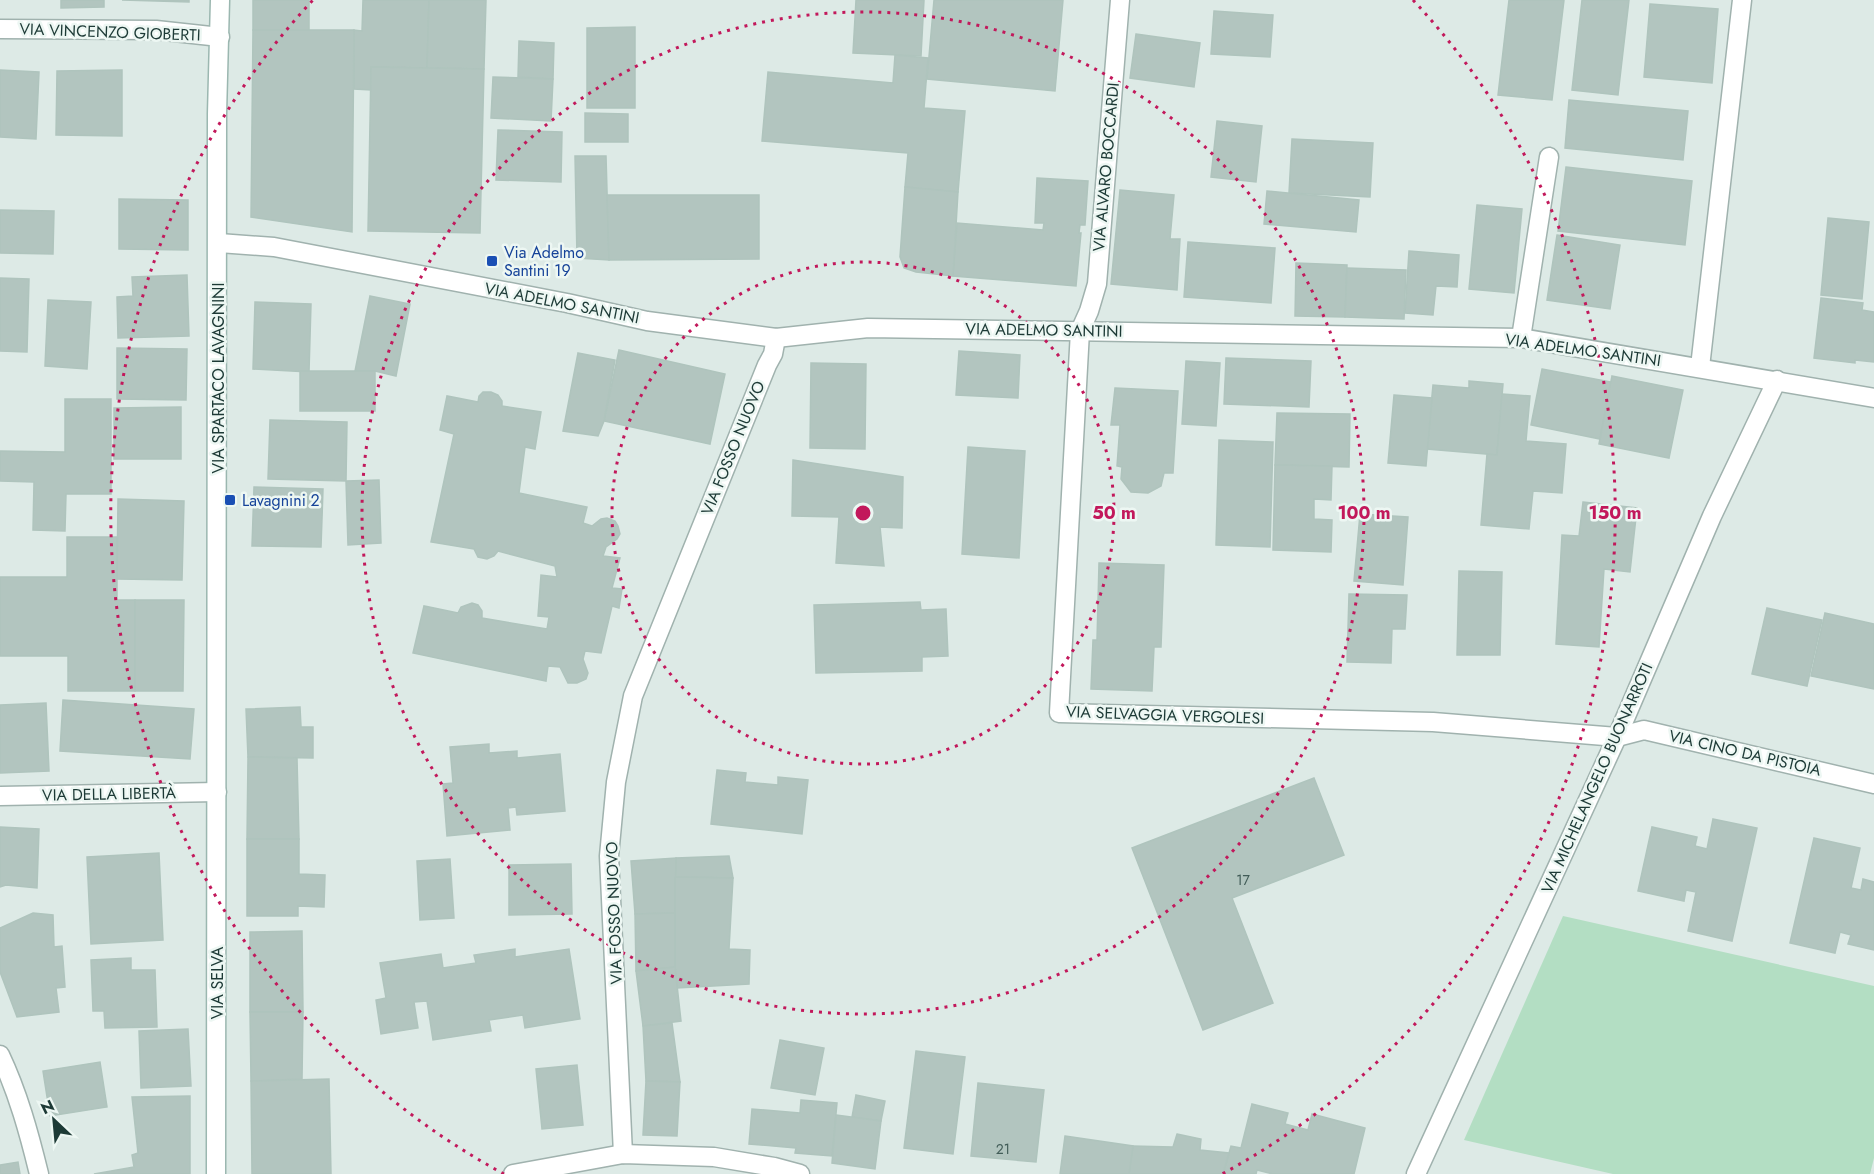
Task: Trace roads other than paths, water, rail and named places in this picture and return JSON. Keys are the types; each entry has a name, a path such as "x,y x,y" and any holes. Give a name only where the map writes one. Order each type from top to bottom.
{"street":[{"name":"VIA SPARTACO LAVAGNINI","path":"217,792 219,243 217,114 220,0"},
{"name":"VIA ALVARO BOCCARDI","path":"1080,331 1097,284 1120,0"},
{"path":"1700,368 1742,0"},
{"name":"VIA VINCENZO GIOBERTI","path":"0,29 156,30 220,37"},
{"path":"1521,338 1549,157"},
{"name":"VIA ADELMO SANTINI","path":"219,243 274,247 567,303 647,321 776,338 868,328 1521,338 1874,398"},
{"name":"VIA SELVAGGIA VERGOLESI","path":"1080,331 1059,712 1433,722 1617,737"},
{"name":"VIA FOSSO NUOVO","path":"623,1154 609,856 616,782 633,696 766,365 773,354 776,338"},
{"name":"VIA MICHELANGELO BUONARROTI","path":"1416,1174 1617,737 1712,516 1777,380"},
{"name":"VIA CINO DA PISTOIA","path":"1617,737 1644,730 1874,784"},
{"name":"VIA DELLA LIBERTÀ","path":"0,796 217,792"},
{"name":"VIA SELVA","path":"216,1174 217,792"},
{"path":"0,1055 6,1079 28,1132 39,1174"},
{"path":"513,1174 623,1154 714,1157 774,1167 800,1174"}],"place":[{"name":"Via Adelmo Santini 19","path":"492,261"},
{"name":"Lavagnini 2","path":"230,500"}]}
